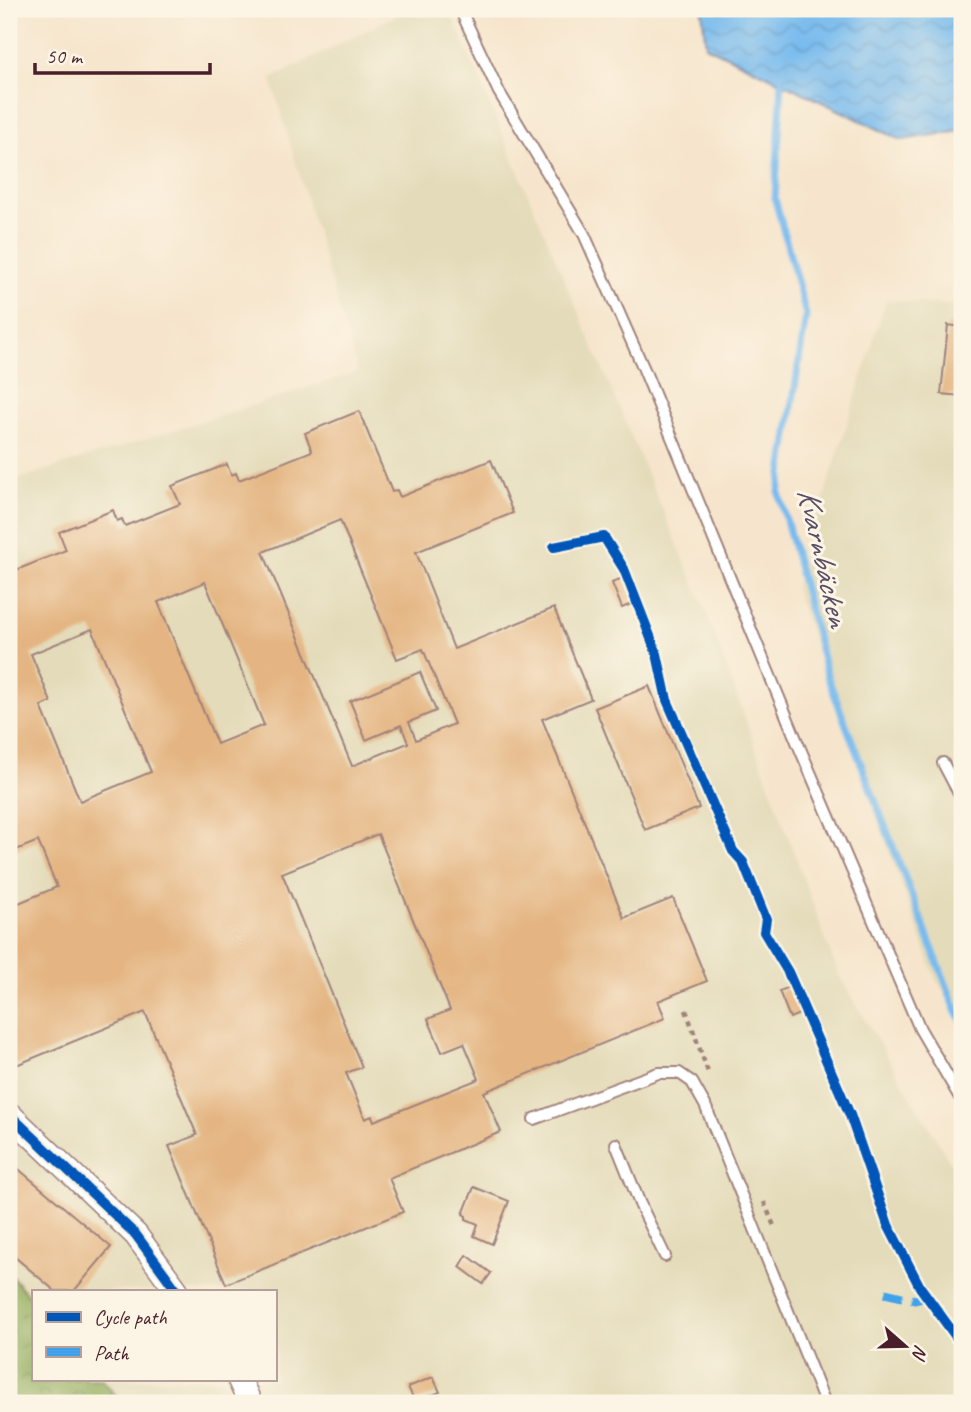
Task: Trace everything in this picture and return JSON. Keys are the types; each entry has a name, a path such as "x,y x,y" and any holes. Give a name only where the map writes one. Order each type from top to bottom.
{"street":[{"path":"9,1114 136,1235 176,1290"},
{"path":"239,1380 250,1403"}],"lane":[{"path":"460,9 499,92 584,234 643,367 793,732 915,1016 962,1101"},
{"path":"943,763 962,799"},
{"path":"534,1119 659,1073 679,1073 692,1082 724,1153 825,1403"},
{"path":"616,1144 665,1256"}],"shaded area":[{"path":"408,9 449,9 705,609 839,976 962,1182 962,1403 123,1403 102,1380 276,1380 276,1290 32,1290 32,1300 9,1273 9,482 358,372 271,79"},
{"path":"886,300 962,306 962,1020 935,978 795,589"}],"green space":[{"path":"9,1273 32,1300 32,1380 102,1380 123,1403 9,1403"}],"water":[{"path":"702,9 962,9 962,131 901,140 706,46"}],"building":[{"path":"948,325 962,327 962,396 941,394"},
{"path":"359,411 392,492 397,490 400,497 491,460 513,513 416,552 454,649 554,608 591,699 542,719 624,918 673,898 707,981 658,1001 665,1018 484,1092 501,1132 389,1178 403,1212 226,1284 169,1146 197,1135 145,1012 9,1068 9,907 57,887 38,841 9,853 9,573 66,550 59,532 113,510 117,521 122,519 125,526 180,504 172,486 227,464 231,475 236,473 239,480 312,451 305,433","holes":["340,520 397,659 423,649 454,724 416,740 409,722 436,711 420,672 350,701 366,740 401,725 408,743 352,766 263,552","205,582 264,725 217,744 158,602","92,629 151,772 80,801 41,706 51,702 31,654","378,834 450,1010 428,1019 442,1052 464,1043 479,1079 374,1121 372,1116 365,1119 346,1073 362,1067 282,873"]},
{"path":"624,577 634,603 622,608 612,583"},
{"path":"649,686 699,808 645,830 595,708"},
{"path":"793,986 804,1012 790,1018 779,991"},
{"path":"9,1161 111,1247 75,1290 54,1290 9,1252"},
{"path":"474,1187 509,1201 492,1244 474,1236 478,1224 466,1219 463,1214"},
{"path":"467,1255 491,1273 483,1284 460,1267"},
{"path":"433,1377 440,1392 415,1402 408,1387"}],"waterway":[{"name":"Kvarnbäcken","path":"782,83 775,199 806,315 779,493 828,678 962,1021"}],"marked path":[{"path":"885,1293 915,1300 927,1297"}],"cycle path":[{"path":"554,547 604,537 624,569 657,654 667,700 733,851 743,862 766,919 764,932 788,972 850,1115 888,1225 920,1287 962,1345"},
{"path":"9,1114 136,1235 176,1290"}]}
